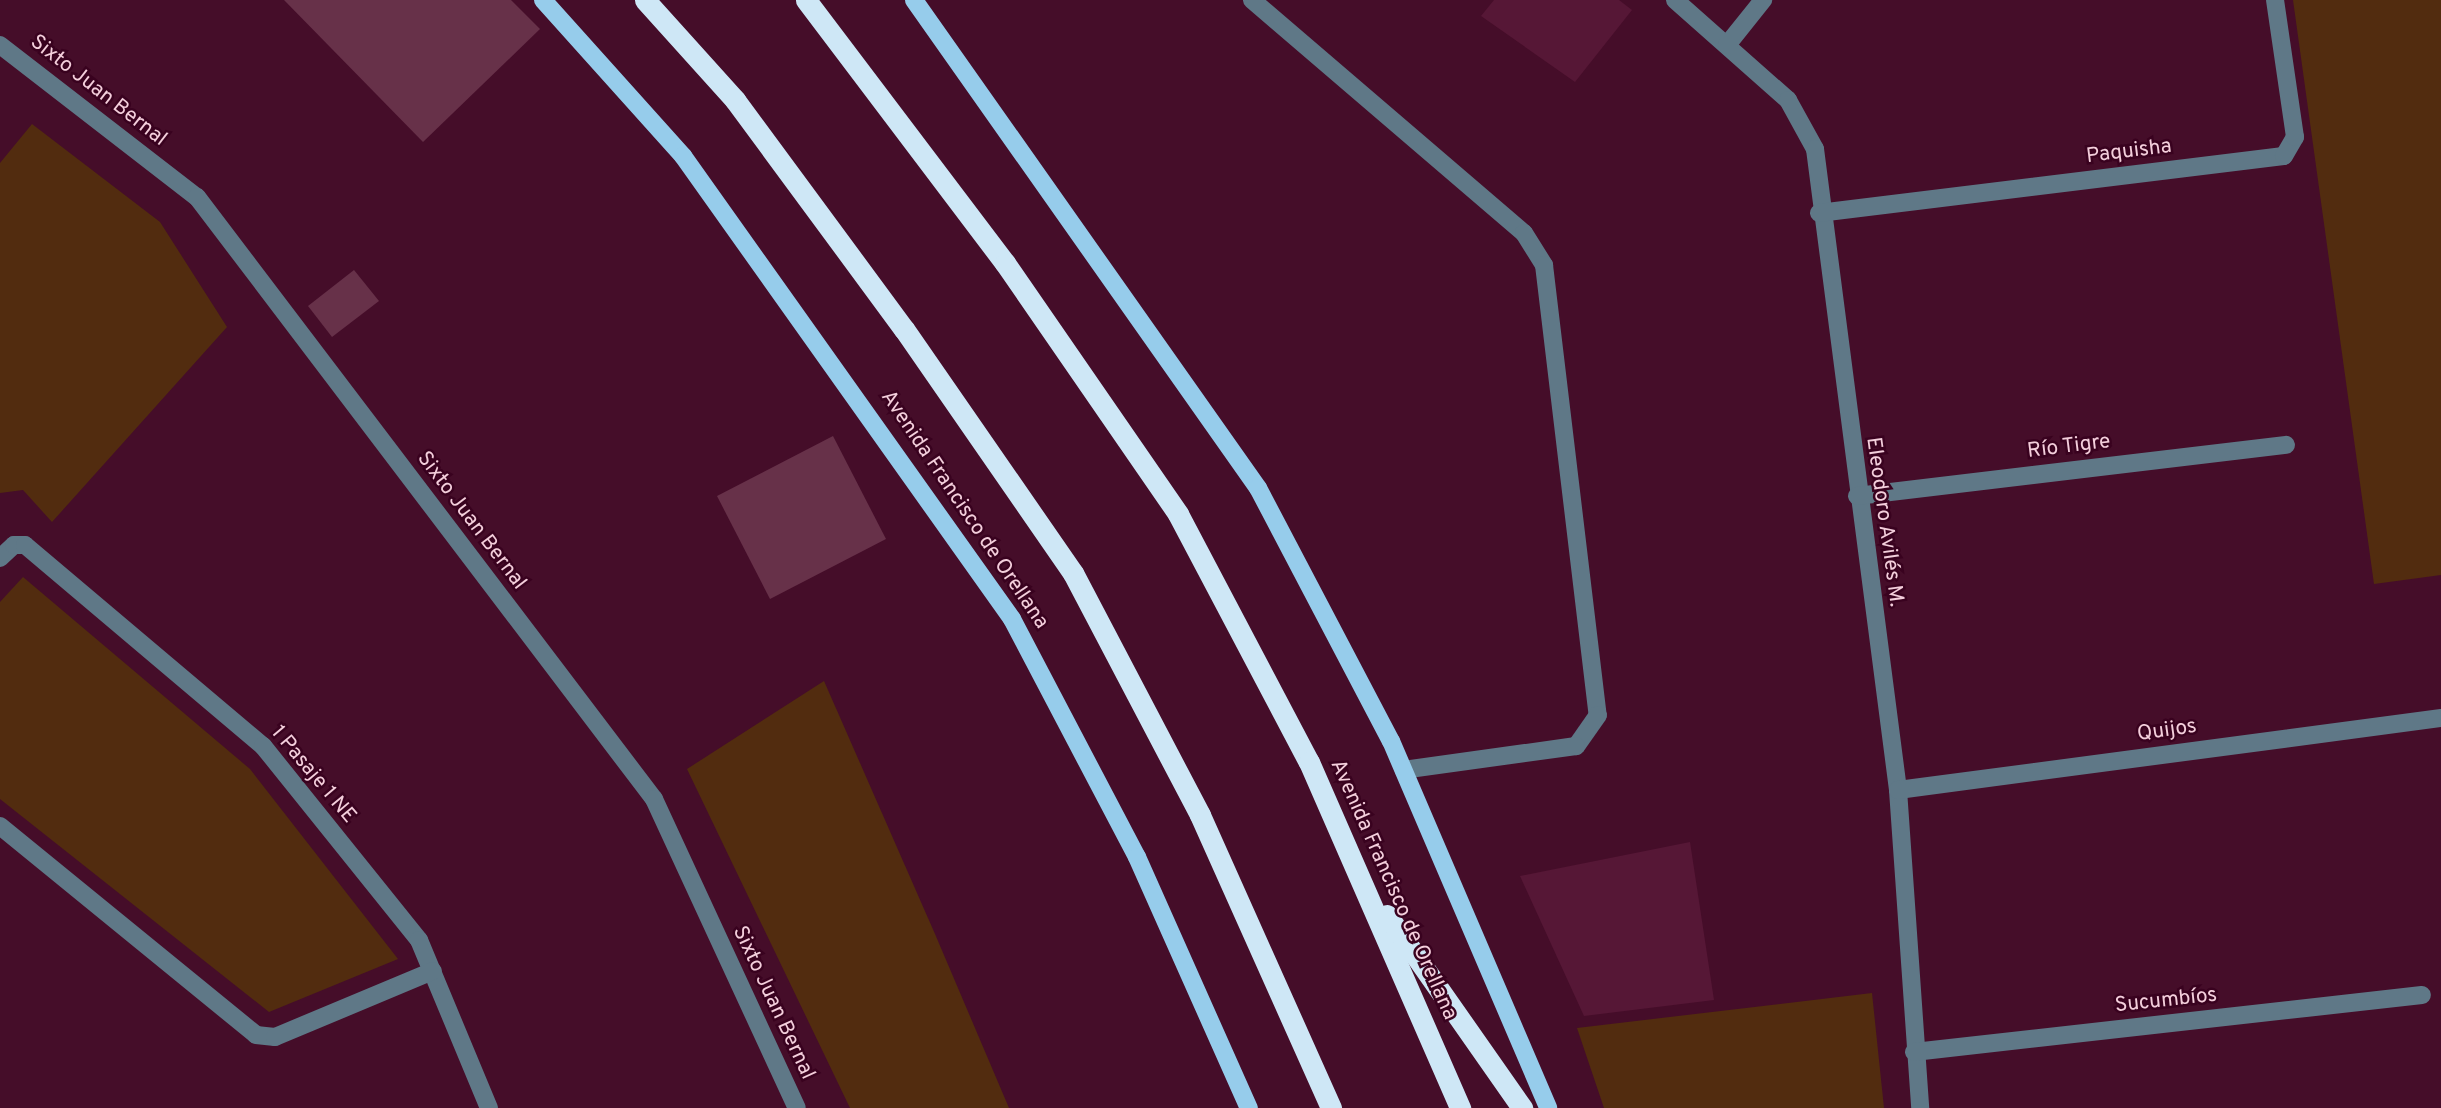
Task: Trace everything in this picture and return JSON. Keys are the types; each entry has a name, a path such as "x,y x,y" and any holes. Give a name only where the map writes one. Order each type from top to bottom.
{"highway":[{"path":"645,0 735,100 904,329 1073,573 1200,815 1322,1085 1328,1108"},
{"name":"Avenida Francisco de Orellana","path":"806,0 1005,263 1178,514 1309,762 1460,1108"},
{"path":"1363,881 1504,1074 1522,1108"}],"main road":[{"name":"Avenida Francisco de Orellana","path":"543,0 683,156 1012,619 1137,857 1249,1108"},
{"path":"915,1 1258,488 1404,770 1548,1108"}],"street":[{"path":"1252,0 1524,233 1544,265 1598,715 1577,746 1404,770"},
{"name":"Eleodoro Avilés M.","path":"1675,0 1788,100 1815,149 1819,214 1898,790 1914,1052 1920,1108"},
{"path":"1727,45 1763,0"},
{"name":"Paquisha","path":"1819,214 2284,156 2295,137 2275,0"},
{"name":"Sixto Juan Bernal","path":"0,45 197,197 654,799 793,1107"},
{"name":"Río Tigre","path":"1857,496 2286,445"},
{"name":"1 Pasaje 1 NE","path":"0,558 14,545 25,545 263,746 419,940 489,1108"},
{"name":"Quijos","path":"1898,790 2441,718"},
{"path":"0,826 256,1035 275,1037 433,971"},
{"name":"Sucumbíos","path":"1914,1052 2423,995"}],"shaded area":[{"path":"1494,0 1619,0 1632,10 1575,82 1481,16"},
{"path":"2293,0 2441,0 2441,575 2374,584"},
{"path":"32,124 160,222 227,327 52,522 23,490 0,493 0,163"},
{"path":"23,577 250,769 398,959 269,1012 0,799 0,602"},
{"path":"824,681 1009,1108 850,1108 687,769"},
{"path":"1690,842 1714,1000 1584,1016 1520,876"},
{"path":"1872,993 1884,1108 1604,1108 1577,1028"}],"building":[{"path":"284,0 511,0 540,29 423,142"},
{"path":"354,270 379,301 332,337 308,306"},
{"path":"833,436 886,539 770,599 717,496"}]}
